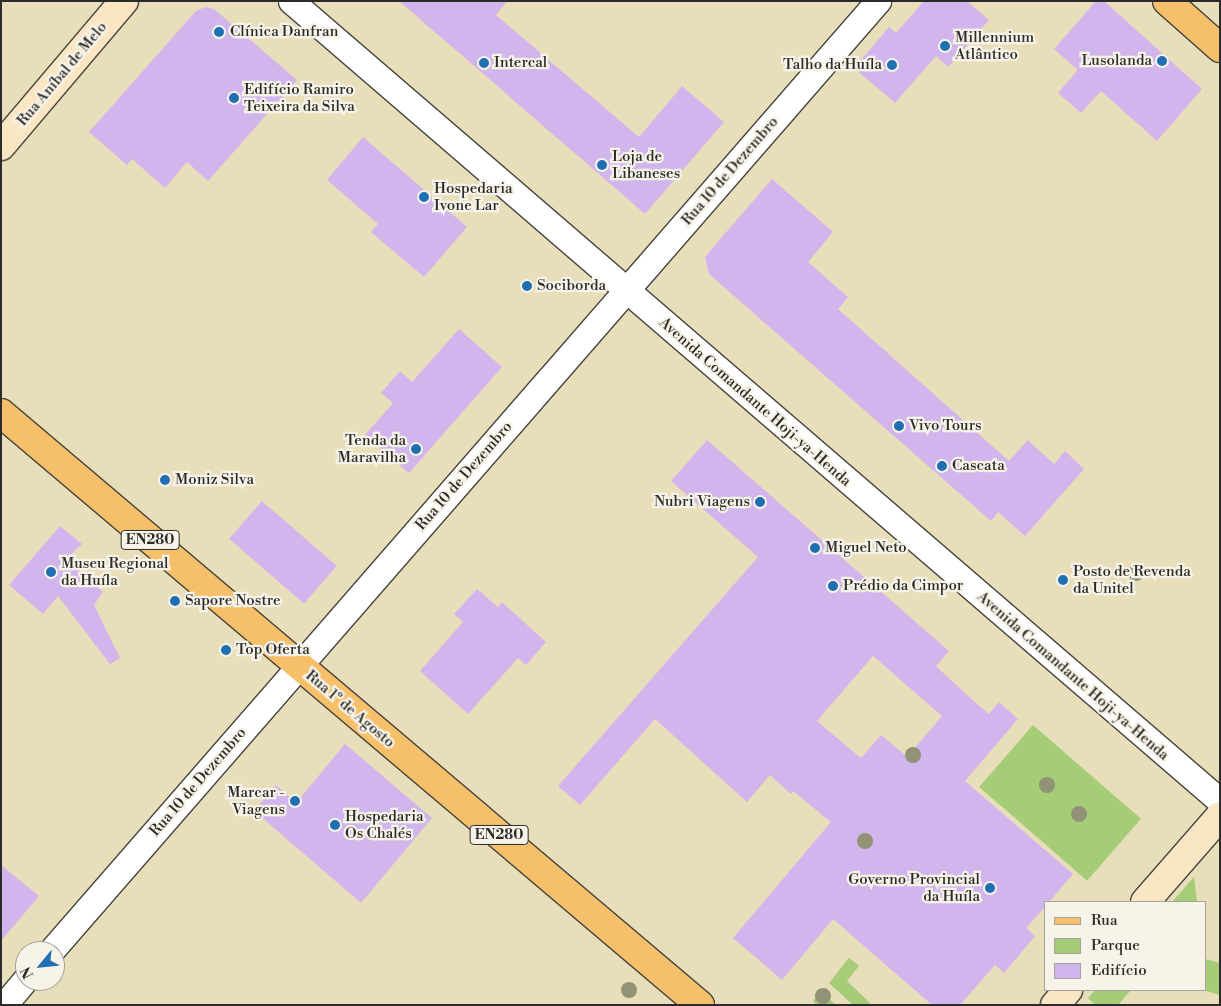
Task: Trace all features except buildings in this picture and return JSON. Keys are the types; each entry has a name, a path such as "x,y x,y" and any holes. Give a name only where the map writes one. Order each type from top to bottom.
{"main road":[{"path":"1167,1 1220,48"},
{"name":"Rua 1º de Agosto","path":"1,413 700,1005"}],"street":[{"name":"Rua Aníbal de Melo","path":"1,146 124,1"},
{"name":"Avenida Comandante Hoji-ya-Henda","path":"291,1 1220,801"},
{"name":"Rua 10 de Dezembro","path":"59,941 878,1"},
{"path":"1146,901 1220,816"},
{"path":"4,1005 16,991"},
{"path":"1055,1005 1067,991"}],"green space":[{"path":"1033,725 1141,819 1087,881 979,787"},
{"path":"1194,877 1197,901 1173,901"},
{"path":"849,958 859,966 847,981 870,1003 869,1005 853,1005 829,983"},
{"path":"1206,959 1220,963 1220,995 1206,991"},
{"path":"1094,991 1130,991 1118,1005 1095,1005 1088,998"},
{"path":"820,992 836,1005 816,1005 813,1001"}],"place":[{"name":"Clínica Danfran","path":"219,32"},
{"name":"Millennium Atlântico","path":"945,46"},
{"name":"Lusolanda","path":"1162,61"},
{"name":"Intercal","path":"484,63"},
{"name":"Talho da Huíla","path":"892,65"},
{"name":"Edifício Ramiro Teixeira da Silva","path":"234,98"},
{"name":"Loja de Libaneses","path":"602,165"},
{"name":"Hospedaria Ivone Lar","path":"424,197"},
{"name":"Sociborda","path":"527,286"},
{"name":"Vivo Tours","path":"899,426"},
{"name":"Tenda da Maravilha","path":"416,449"},
{"name":"Cascata","path":"942,466"},
{"name":"Moniz Silva","path":"165,480"},
{"name":"Nubri Viagens","path":"760,502"},
{"name":"Miguel Neto","path":"815,548"},
{"name":"Museu Regional da Huíla","path":"51,572"},
{"name":"Posto de Revenda da Unitel","path":"1063,580"},
{"name":"Prédio da Cimpor","path":"833,586"},
{"name":"Sapore Nostre","path":"175,601"},
{"name":"Top Oferta","path":"226,650"},
{"name":"Marcar - Viagens","path":"295,801"},
{"name":"Hospedaria Os Chalés","path":"335,825"},
{"name":"Governo Provincial da Huíla","path":"990,888"}]}
